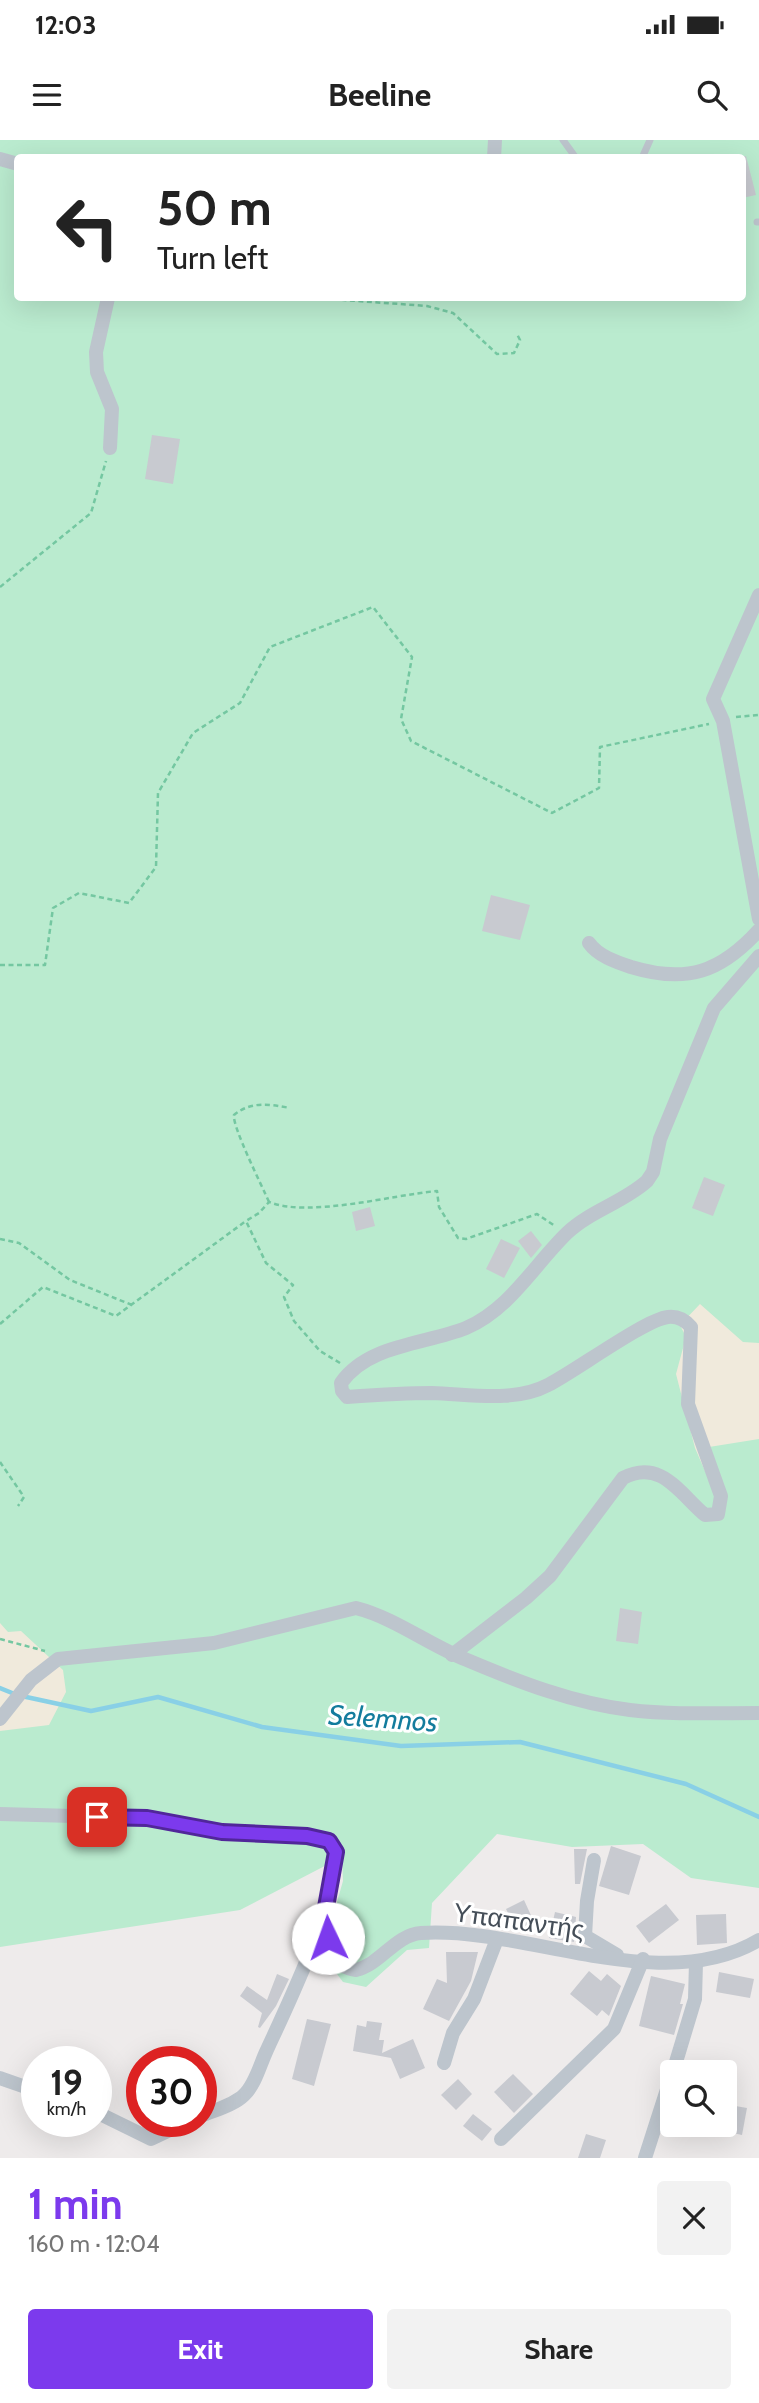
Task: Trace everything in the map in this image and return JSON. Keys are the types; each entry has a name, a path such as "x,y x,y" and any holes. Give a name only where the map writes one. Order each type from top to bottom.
{"street":[{"path":"107,301 96,352 97,372 112,409 110,448"},
{"path":"759,595 713,699 723,721 759,919"},
{"path":"589,943 598,952 624,964 648,971 683,975 722,964 759,930"},
{"path":"452,1655 510,1611 550,1576 612,1488 633,1472 659,1475 676,1484 705,1515 718,1514 721,1496 688,1404 691,1327 678,1318 667,1317 546,1387 513,1394 347,1396 342,1391 341,1382 351,1371 382,1354 477,1322 506,1300 567,1233 641,1186 653,1172 660,1139 714,1007 759,956"},
{"path":"0,1719 31,1680 58,1659 214,1643 356,1608 373,1612 452,1655 537,1689 592,1704 671,1713 759,1713"},
{"path":"0,1814 147,1818 247,1835 323,1838 334,1845 336,1852 326,1907 290,1999 248,2091 217,2109"},
{"path":"594,1860 587,1901 585,1936 594,1944 625,1959"},
{"name":"Υπαπαντής","path":"326,1907 330,1947 338,1962 350,1969 361,1969 416,1934 497,1939 625,1959 696,1962 735,1952 758,1941"},
{"path":"444,2063 453,2033 474,1998 497,1939"},
{"path":"501,2139 614,2029 643,1959"},
{"path":"676,2060 695,1999 696,1962"},
{"path":"0,2078 21,2085"},
{"path":"645,2158 660,2111"}],"path":[{"path":"358,301 427,306 453,313 497,354 514,353 520,340 517,334"},
{"path":"0,587 91,513 110,448"},
{"path":"0,965 45,965 53,908 79,893 129,903 156,867 158,793 193,733 240,704 270,647 373,607 412,657 401,719 411,741 552,813 599,788 600,747 723,721"},
{"path":"741,716 759,715"},
{"path":"290,1108 269,1104 251,1105 234,1115 233,1122 239,1138 247,1150 269,1202 283,1208 365,1202 437,1192 439,1207 458,1238 466,1239 537,1214 567,1233"},
{"path":"0,1324 43,1287 116,1316 259,1213 269,1202"},
{"path":"246,1221 266,1263 293,1285 284,1297 294,1321 320,1351 351,1371"},
{"path":"0,1239 19,1243 70,1280 132,1305"},
{"path":"0,1462 24,1497 18,1506"},
{"path":"0,1639 48,1651"}],"green space":[{"path":"0,140 759,140 759,1888 691,1878 643,1844 572,1847 497,1834 432,1903 429,1948 407,1950 366,1987 343,1982 322,1954 343,1881 342,1857 240,1910 0,1947"}],"sand":[{"path":"700,1304 743,1342 759,1343 759,1439 709,1447 708,1478 695,1448 676,1374 686,1337 680,1325"},
{"path":"0,1623 8,1632 21,1631 63,1670 66,1692 49,1725 0,1731"}],"building":[{"path":"746,156 756,195 746,197"},
{"path":"152,435 180,439 173,484 145,479"},
{"path":"491,895 530,905 520,940 482,931"},
{"path":"704,1177 725,1185 713,1216 692,1208"},
{"path":"370,1207 375,1226 356,1231 352,1212"},
{"path":"531,1231 542,1245 531,1258 518,1241"},
{"path":"501,1239 520,1248 504,1278 486,1269"},
{"path":"620,1608 642,1612 638,1644 616,1641"},
{"path":"611,1846 641,1856 629,1895 599,1886"},
{"path":"574,1849 587,1849 580,1884 575,1884"},
{"path":"524,1900 534,1922 517,1931 506,1909"},
{"path":"666,1904 679,1920 649,1943 636,1926"},
{"path":"555,1912 576,1917 574,1942 549,1938"},
{"path":"726,1914 727,1943 697,1945 696,1915"},
{"path":"446,1952 478,1952 471,1981 449,2021 423,2009 437,1979 447,1983"},
{"path":"589,1971 601,1981 607,1974 621,1986 609,2016 602,2010 597,2016 570,1994"},
{"path":"719,1972 754,1979 750,1998 716,1992"},
{"path":"277,1974 289,1979 276,2006 260,2028 258,2027 262,2013 240,1996 247,1986 267,2000"},
{"path":"651,1976 685,1984 680,2004 683,2004 674,2035 639,2026"},
{"path":"307,2019 331,2024 314,2086 292,2079"},
{"path":"367,2021 382,2023 379,2040 384,2040 382,2053 413,2039 425,2068 400,2079 391,2058 353,2051 357,2025 366,2027"},
{"path":"513,2074 533,2094 514,2113 494,2092"},
{"path":"458,2079 472,2094 456,2110 441,2095"},
{"path":"737,2106 747,2108 742,2135 737,2134"},
{"path":"473,2114 492,2129 482,2141 463,2126"},
{"path":"586,2134 606,2140 600,2158 578,2158"}],"waterway":[{"name":"Selemnos","path":"0,1688 17,1695 91,1711 158,1697 262,1727 401,1746 520,1742 686,1784 759,1817"}],"route":[{"path":"97,1817 147,1818 222,1832 307,1836 329,1841 336,1852 326,1907 328,1938"}]}
